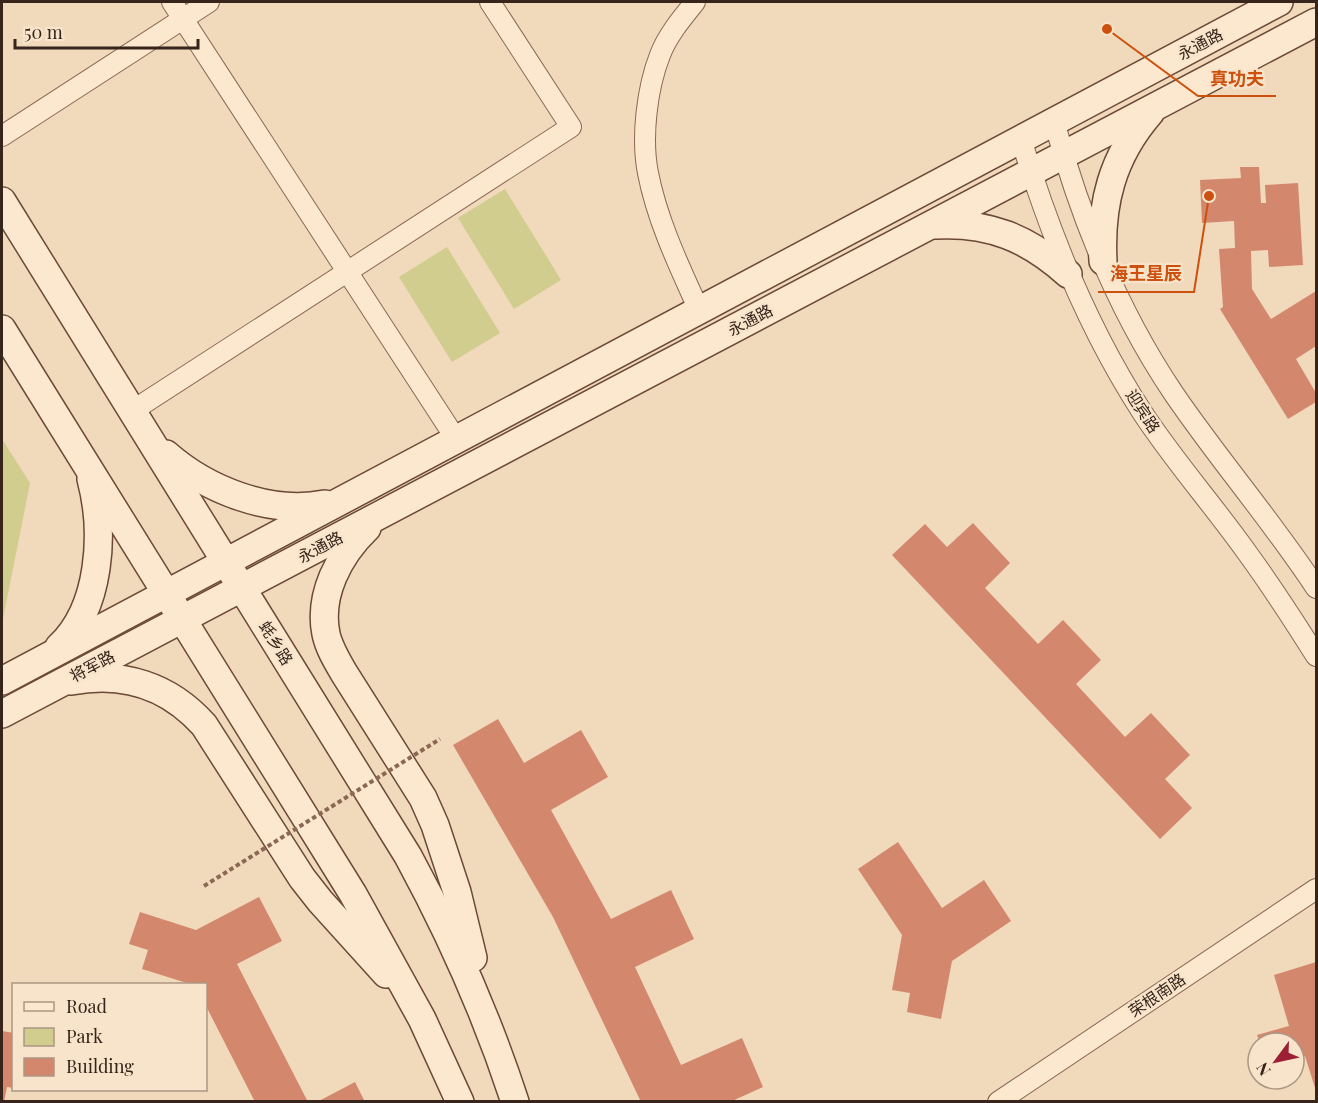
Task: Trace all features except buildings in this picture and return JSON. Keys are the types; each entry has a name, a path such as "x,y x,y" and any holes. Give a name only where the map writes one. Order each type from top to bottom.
{"street":[{"path":"172,2 456,439"},
{"path":"2,136 209,2"},
{"path":"132,411 572,127 490,2"},
{"path":"695,2 680,20 660,54 650,90 645,130 647,171 672,249 699,310"},
{"name":"永通路","path":"167,593 1279,2"},
{"name":"永通路","path":"183,618 1317,22"},
{"path":"1102,261 1103,213 1112,178 1126,146 1139,125 1155,107"},
{"path":"1054,121 1076,195 1102,261 1144,345 1173,392 1205,437 1278,532 1317,588"},
{"name":"迎宾路","path":"1021,139 1041,207 1068,274 1113,363 1175,459 1248,554 1317,656"},
{"name":"蚝乡路","path":"2,201 408,856 452,940 492,1035 515,1101"},
{"path":"931,225 952,224 995,230 1034,247 1068,274"},
{"path":"2,329 353,894 422,1019 460,1101"},
{"path":"148,436 187,471 213,486 232,493 290,506 310,507 346,498"},
{"path":"51,654 71,635 79,622 91,589 97,551 97,510 94,492 83,459"},
{"path":"387,511 359,536 338,565 326,600 324,616 326,635 333,654 423,798 435,825 457,892 492,1035"},
{"name":"将军路","path":"2,681 167,593"},
{"name":"将军路","path":"2,714 183,618"},
{"path":"60,683 98,679 135,682 165,692 191,711 204,726 302,878 422,1019"},
{"name":"荣根南路","path":"1011,1098 1317,889"}],"path":[{"path":"204,886 440,739"}],"green space":[{"path":"505,189 561,280 514,309 458,218"},
{"path":"447,247 500,333 452,362 399,277"},
{"path":"2,439 30,483 2,624"}],"place":[{"name":"真功夫","path":"1107,29"},
{"name":"海王星辰","path":"1209,196"}]}
